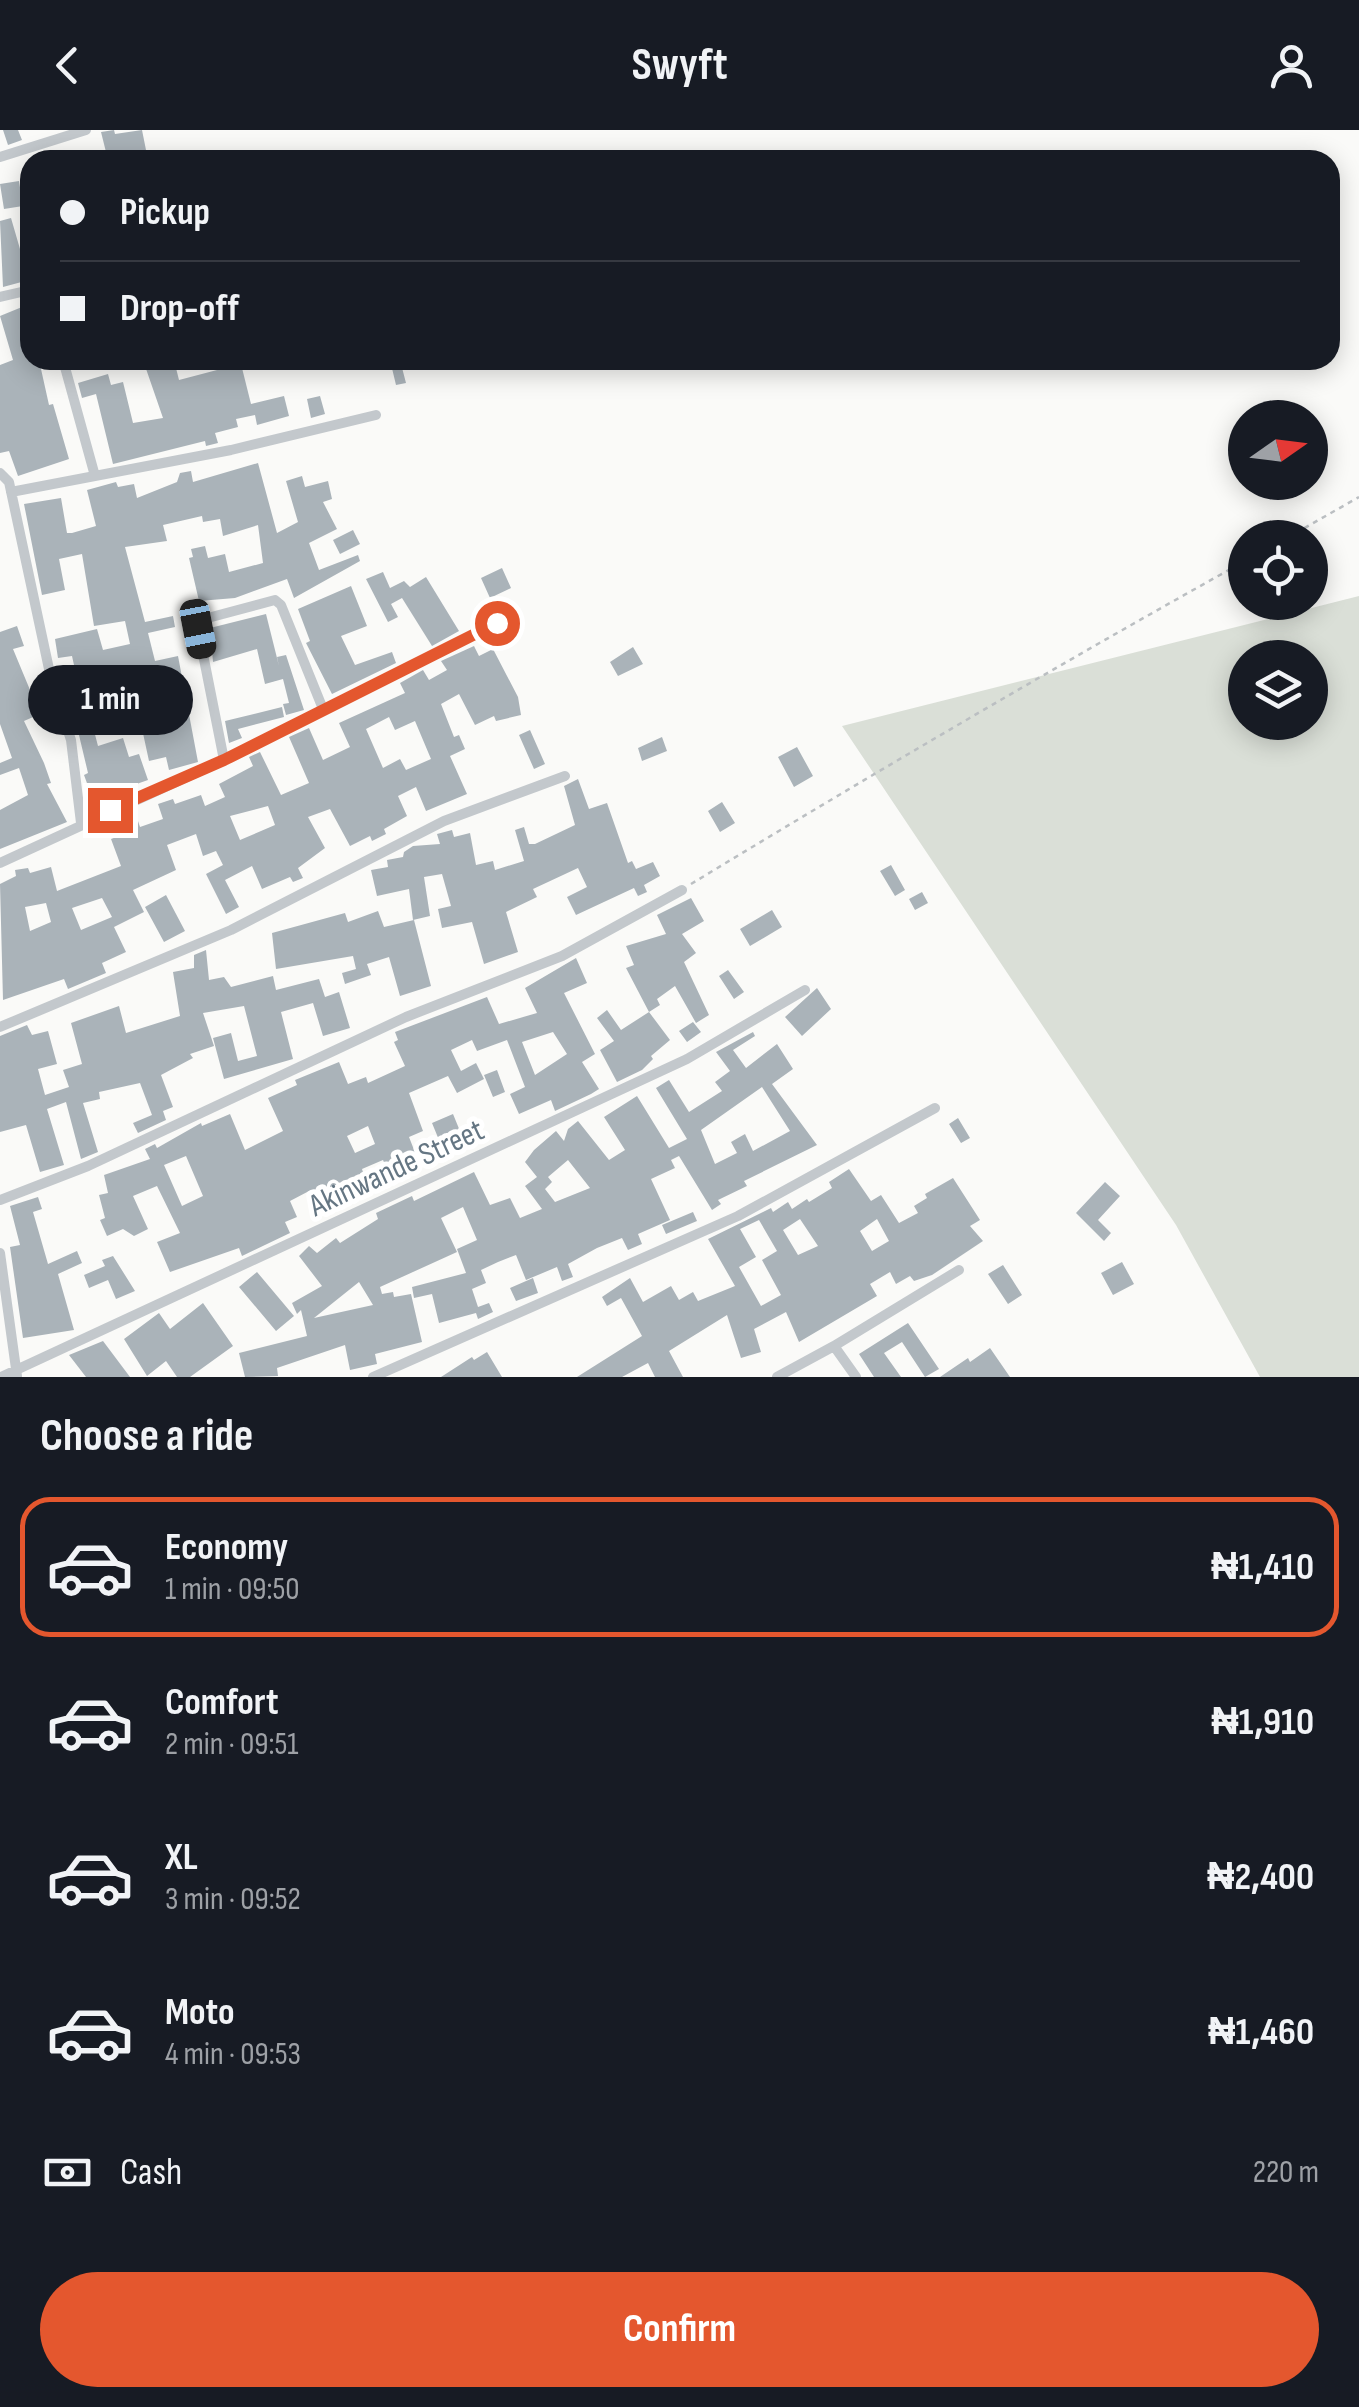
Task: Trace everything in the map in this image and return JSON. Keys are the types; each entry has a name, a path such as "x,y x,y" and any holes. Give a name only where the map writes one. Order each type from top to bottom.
{"street":[{"path":"0,156 86,130"},
{"path":"66,370 95,476"},
{"path":"11,492 376,415"},
{"path":"0,474 11,492 52,683 71,740 82,822"},
{"path":"224,760 198,629 204,619 275,600 281,605 322,708"},
{"path":"0,864 82,822 224,760 497,623"},
{"path":"0,1027 182,952 444,821 565,776"},
{"path":"0,1200 88,1166 406,1016 562,956 682,890"},
{"name":"Akinwande Street","path":"1,1377 17,1374 687,1059 805,990"},
{"path":"373,1377 738,1216 935,1108"},
{"path":"0,1253 17,1374"},
{"path":"777,1377 959,1270"},
{"path":"834,1346 856,1377"}],"path":[{"path":"1318,520 1359,496"},
{"path":"682,890 860,780 1228,570"}],"shaded area":[{"path":"1359,596 1359,1377 1260,1377 1176,1225 842,726 1264,620 1328,620 1328,604"}],"building":[{"path":"3,130 18,130 22,140 8,145"},
{"path":"142,130 146,150 106,150 101,132"},
{"path":"19,181 20,206 4,209 0,184"},
{"path":"11,218 20,249 20,282 3,287 0,221"},
{"path":"20,308 20,370 41,370 49,405 53,404 69,459 18,476 9,451 0,453 0,365 13,360 0,316"},
{"path":"146,370 176,370 179,380 217,370 242,370 251,404 284,396 289,416 257,425 255,415 236,419 238,427 215,433 218,443 206,446 205,441 113,464 96,394 82,398 78,383 108,374 111,385 123,382 133,423 163,418"},
{"path":"392,370 403,370 406,383 396,385"},
{"path":"320,396 325,414 311,418 307,399"},
{"path":"258,463 277,533 298,522 286,481 302,476 305,487 328,481 332,499 323,502 337,529 309,543 319,570 358,555 360,561 294,598 287,579 235,598 199,601 189,558 193,557 191,549 205,546 208,558 225,554 229,572 263,563 258,525 223,536 220,519 203,522 202,516 163,525 167,541 125,547 145,622 173,616 175,627 148,633 155,661 178,656 198,762 169,770 166,757 149,761 133,687 103,692 104,697 96,699 101,721 92,723 98,746 123,738 129,757 139,754 148,780 128,787 129,793 95,805 84,775 88,773 65,676 76,674 72,656 58,658 55,639 97,629 103,650 130,644 125,621 94,626 82,554 59,559 65,590 42,595 24,504 61,498 67,533 72,533 96,526 87,490 116,482 118,487 134,484 137,498 177,482 180,473 191,471 193,482"},
{"path":"353,530 360,544 340,554 333,540"},
{"path":"502,568 511,588 490,598 481,578"},
{"path":"383,572 390,588 404,581 410,587 426,577 459,631 432,646 402,598 391,604 398,617 388,622 366,579"},
{"path":"351,586 367,626 341,636 355,665 392,652 396,663 332,694 306,643 310,641 298,609"},
{"path":"266,614 279,666 277,657 286,655 304,710 286,715 283,704 289,703 283,679 265,684 257,649 213,662 210,628"},
{"path":"17,626 24,646 13,649 40,714 24,721 44,763 51,783 47,784 67,822 0,849 0,810 28,795 19,768 0,775 0,763 12,758 0,724 0,632"},
{"path":"474,646 479,656 493,649 518,697 521,715 496,721 494,716 475,725 459,694 441,704 454,737 459,735 465,749 450,756 467,794 426,811 416,787 398,796 407,816 384,829 386,834 372,841 370,836 350,846 330,809 308,817 325,848 298,868 303,878 293,882 290,877 262,889 252,866 225,880 239,907 226,914 206,874 223,865 216,851 203,856 196,834 167,845 176,870 133,890 144,912 114,927 126,952 102,963 106,973 68,989 64,979 3,1000 0,884 16,876 15,870 28,868 30,873 51,867 57,891 121,866 111,839 127,833 124,823 137,818 140,827 163,819 158,804 173,799 175,804 201,795 205,806 225,797 219,784 253,766 249,757 260,752 281,795 309,783 289,737 309,728 323,760 350,747 339,723 405,693 400,683 423,670 429,680 447,670 441,661","holes":["389,717 395,730 415,721 431,759 406,770 400,759 383,768 366,729","268,806 275,825 240,840 230,816","102,898 112,917 81,930 72,908","46,903 51,922 30,931 25,907"]},
{"path":"633,647 643,664 618,676 610,662"},
{"path":"282,707 284,717 238,729 242,738 229,743 225,721"},
{"path":"530,730 545,764 534,769 519,735"},
{"path":"662,737 667,751 642,761 638,748"},
{"path":"797,747 813,776 794,787 778,757"},
{"path":"578,779 589,809 607,803 628,863 632,861 636,869 653,862 660,876 644,885 647,892 638,896 634,888 576,915 567,897 587,887 578,868 533,889 537,897 506,912 518,952 484,964 472,922 442,928 438,909 451,906 442,874 424,877 430,916 413,920 409,889 377,896 371,870 388,867 387,860 403,857 413,846 440,844 437,834 452,830 454,837 470,833 476,865 493,861 495,870 524,861 515,830 524,827 529,844 535,844 575,825 564,786"},
{"path":"722,802 735,823 720,832 708,811"},
{"path":"891,865 905,890 895,896 880,871"},
{"path":"922,892 928,903 915,910 909,899"},
{"path":"166,895 185,931 164,942 145,907"},
{"path":"691,898 704,921 682,934 696,953 684,962 709,1015 696,1023 675,986 657,999 660,1005 649,1012 626,968 634,965 626,946 666,934 657,915"},
{"path":"772,910 782,927 750,946 740,929"},
{"path":"378,911 384,927 414,920 431,986 400,996 389,957 367,964 371,975 345,984 342,973 356,969 353,956 276,969 272,933 345,913 348,922"},
{"path":"206,950 209,980 224,977 231,987 273,976 276,990 319,979 325,997 339,992 350,1028 323,1036 313,1003 281,1012 293,1059 224,1079 213,1038 231,1033 238,1061 257,1056 244,1006 203,1013 214,1046 190,1054 193,1058 161,1075 173,1107 163,1111 166,1120 138,1133 133,1123 152,1115 140,1083 99,1092 100,1099 83,1103 98,1152 81,1159 66,1102 47,1109 64,1165 40,1172 26,1125 0,1132 0,1036 27,1025 32,1035 48,1031 57,1064 38,1069 45,1095 69,1087 63,1070 82,1064 71,1023 119,1006 126,1033 180,1016 173,972 194,968 194,955"},
{"path":"576,958 587,983 564,993 595,1054 582,1062 599,1089 555,1111 551,1100 519,1114 510,1094 525,1087 507,1040 477,1051 472,1040 451,1050 461,1071 476,1063 484,1079 457,1093 448,1076 409,1093 423,1131 409,1137 418,1160 388,1171 383,1160 362,1169 369,1192 356,1198 352,1189 318,1207 311,1190 290,1201 297,1217 285,1222 290,1233 242,1256 239,1248 170,1272 157,1242 180,1233 157,1186 133,1196 148,1229 134,1236 123,1229 107,1236 100,1220 105,1218 99,1195 108,1193 104,1175 150,1159 145,1149 155,1144 157,1148 201,1123 202,1126 230,1114 245,1150 283,1131 268,1098 297,1085 295,1080 339,1062 348,1084 366,1077 368,1083 405,1066 394,1042 398,1040 395,1032 487,997 499,1024 537,1013 525,988","holes":["553,1032 567,1054 535,1075 522,1042","368,1126 375,1144 355,1153 347,1136","186,1156 203,1196 182,1206 164,1165"]},
{"path":"728,970 744,992 734,999 719,976"},
{"path":"817,988 831,1009 802,1036 785,1017"},
{"path":"607,1010 621,1030 649,1012 670,1040 642,1070 617,1082 600,1050 614,1041 597,1018"},
{"path":"693,1022 701,1032 687,1042 679,1031"},
{"path":"753,1032 755,1036 733,1050 746,1068 777,1044 793,1069 772,1084 817,1145 744,1181 747,1186 718,1200 721,1204 712,1210 679,1156 671,1160 675,1168 651,1179 670,1220 638,1234 642,1244 628,1250 622,1238 597,1248 568,1264 573,1277 562,1281 557,1267 526,1280 516,1255 498,1262 481,1270 486,1283 472,1289 478,1307 489,1303 493,1312 478,1319 476,1313 439,1323 432,1294 414,1298 412,1287 466,1273 457,1249 477,1240 463,1207 441,1218 457,1252 380,1287 382,1294 393,1292 394,1297 411,1294 422,1342 375,1354 377,1364 350,1370 345,1345 277,1368 278,1376 245,1377 239,1353 307,1336 301,1310 297,1314 292,1303 322,1286 299,1256 309,1246 317,1253 336,1238 340,1243 378,1219 376,1213 412,1196 414,1201 474,1172 490,1205 510,1198 520,1218 542,1209 525,1186 537,1177 525,1162 534,1150 556,1131 564,1141 568,1129 578,1121 609,1160 625,1150 604,1117 637,1096 669,1148 687,1139 656,1088 669,1080 689,1112 722,1091 715,1082 730,1071 716,1052","holes":["762,1087 790,1131 753,1151 745,1134 731,1142 737,1153 715,1164 701,1130","568,1160 590,1188 555,1202 545,1189 552,1182 548,1177","359,1282 373,1305 314,1318"]},
{"path":"497,1070 505,1092 493,1097 484,1075"},
{"path":"453,1114 462,1136 477,1129 482,1139 446,1157 432,1123"},
{"path":"958,1118 970,1138 961,1143 949,1124"},
{"path":"849,1169 871,1201 881,1195 899,1223 918,1213 914,1206 927,1198 925,1194 953,1178 980,1220 970,1226 983,1241 932,1275 914,1281 910,1276 896,1284 890,1272 870,1284 877,1296 799,1342 786,1312 754,1329 761,1352 741,1358 727,1315 669,1351 683,1377 655,1377 648,1363 622,1377 577,1377 642,1336 621,1298 607,1306 602,1297 630,1278 643,1302 671,1286 679,1300 693,1292 698,1301 735,1286 708,1239 771,1208 773,1212 788,1202 792,1209 807,1199 809,1202 832,1188 829,1182","holes":["800,1219 818,1246 798,1255 783,1230","877,1219 889,1241 872,1251 860,1231","759,1220 777,1251 762,1260 781,1295 761,1306 739,1267 756,1257 740,1229"]},
{"path":"1105,1182 1120,1196 1098,1220 1111,1233 1104,1241 1076,1213"},
{"path":"38,1197 42,1209 33,1212 48,1264 77,1251 82,1263 58,1274 74,1330 23,1338 10,1247 20,1245 10,1206"},
{"path":"693,1212 697,1221 666,1234 662,1225"},
{"path":"113,1256 135,1291 116,1299 108,1280 89,1288 84,1275 105,1266 102,1260"},
{"path":"1122,1262 1134,1284 1113,1295 1101,1273"},
{"path":"1003,1265 1022,1295 1008,1304 988,1274"},
{"path":"257,1272 294,1316 276,1331 239,1287"},
{"path":"533,1278 538,1293 516,1301 510,1288"},
{"path":"203,1303 233,1346 190,1377 177,1377 166,1361 147,1376 124,1339 159,1313 170,1329"},
{"path":"908,1323 939,1369 925,1377 902,1342 884,1353 901,1377 874,1377 859,1354"},
{"path":"103,1341 130,1377 86,1377 69,1355"},
{"path":"990,1348 1010,1377 940,1377 968,1358 970,1362"},
{"path":"487,1352 502,1377 441,1377 472,1357 474,1360"}],"route":[{"path":"110,810 224,760 497,623"}]}
